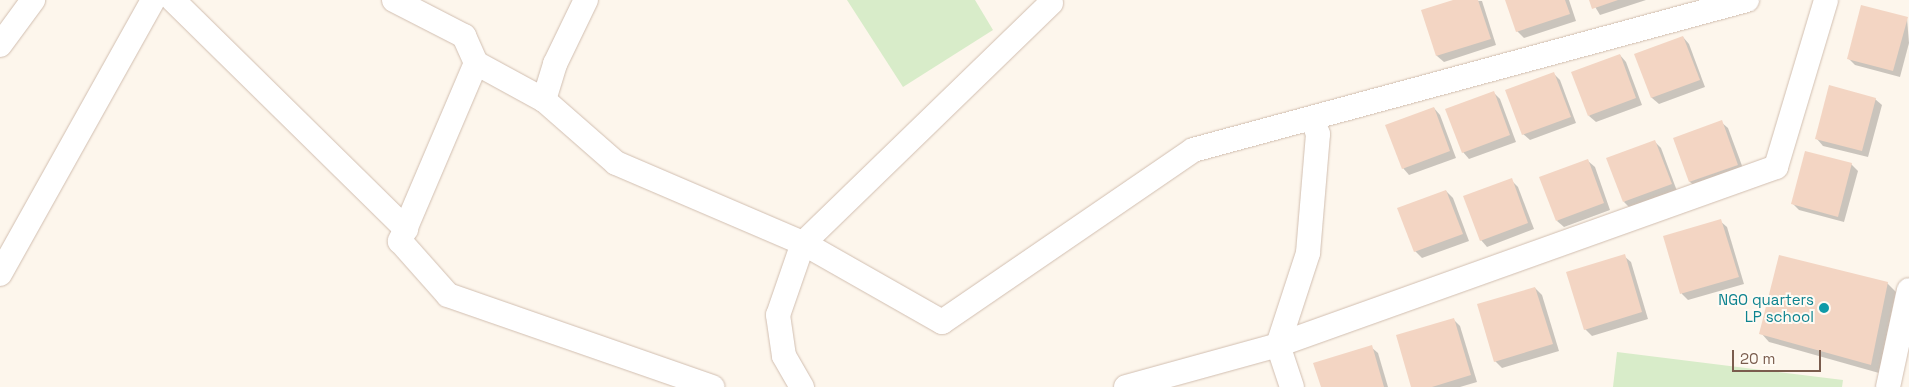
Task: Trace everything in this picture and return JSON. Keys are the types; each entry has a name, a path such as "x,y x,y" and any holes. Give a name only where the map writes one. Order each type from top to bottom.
{"street":[{"path":"0,45 33,0"},
{"path":"0,274 153,0"},
{"path":"173,0 406,229"},
{"path":"394,0 464,36 476,62 544,100 616,163 803,242 942,322 1193,150 1748,0"},
{"path":"544,100 555,64 586,0"},
{"path":"1126,387 1278,345 1776,167 1826,0"},
{"path":"802,387 784,356 778,316 803,242 1051,1"},
{"path":"476,62 400,241 448,295 712,387"},
{"path":"1292,387 1278,345 1308,253 1318,134 1312,118"},
{"path":"1888,387 1909,290"}],"green space":[{"path":"847,0 975,0 993,30 903,87"},
{"path":"1617,352 1843,380 1842,387 1613,387"}],"building":[{"path":"1453,0 1478,0 1491,39 1436,56 1421,10"},
{"path":"1505,0 1565,0 1570,14 1516,32"},
{"path":"1589,0 1618,0 1592,9"},
{"path":"1861,5 1908,17 1893,71 1847,59"},
{"path":"1683,36 1700,80 1651,98 1634,54"},
{"path":"1620,54 1636,98 1588,116 1571,72"},
{"path":"1554,72 1571,117 1522,135 1505,90"},
{"path":"1829,85 1876,98 1862,151 1815,139"},
{"path":"1494,91 1510,135 1462,153 1445,109"},
{"path":"1434,107 1450,151 1402,169 1385,125"},
{"path":"1722,120 1738,165 1689,182 1673,138"},
{"path":"1655,140 1672,184 1623,202 1606,158"},
{"path":"1805,151 1852,163 1838,217 1791,204"},
{"path":"1588,159 1604,203 1556,221 1539,177"},
{"path":"1512,178 1528,223 1480,241 1463,196"},
{"path":"1446,190 1463,234 1414,252 1397,208"},
{"path":"1721,219 1739,277 1680,294 1663,236"},
{"path":"1625,254 1642,312 1584,330 1566,272"},
{"name":"NGO quarters LP school","path":"1779,255 1888,282 1871,365 1759,334"},
{"path":"1535,287 1553,344 1494,362 1477,304"},
{"path":"1454,318 1471,375 1432,387 1411,387 1396,335"},
{"path":"1372,345 1384,387 1321,387 1313,363"}],"place":[{"name":"NGO quarters LP school","path":"1824,308"}]}
